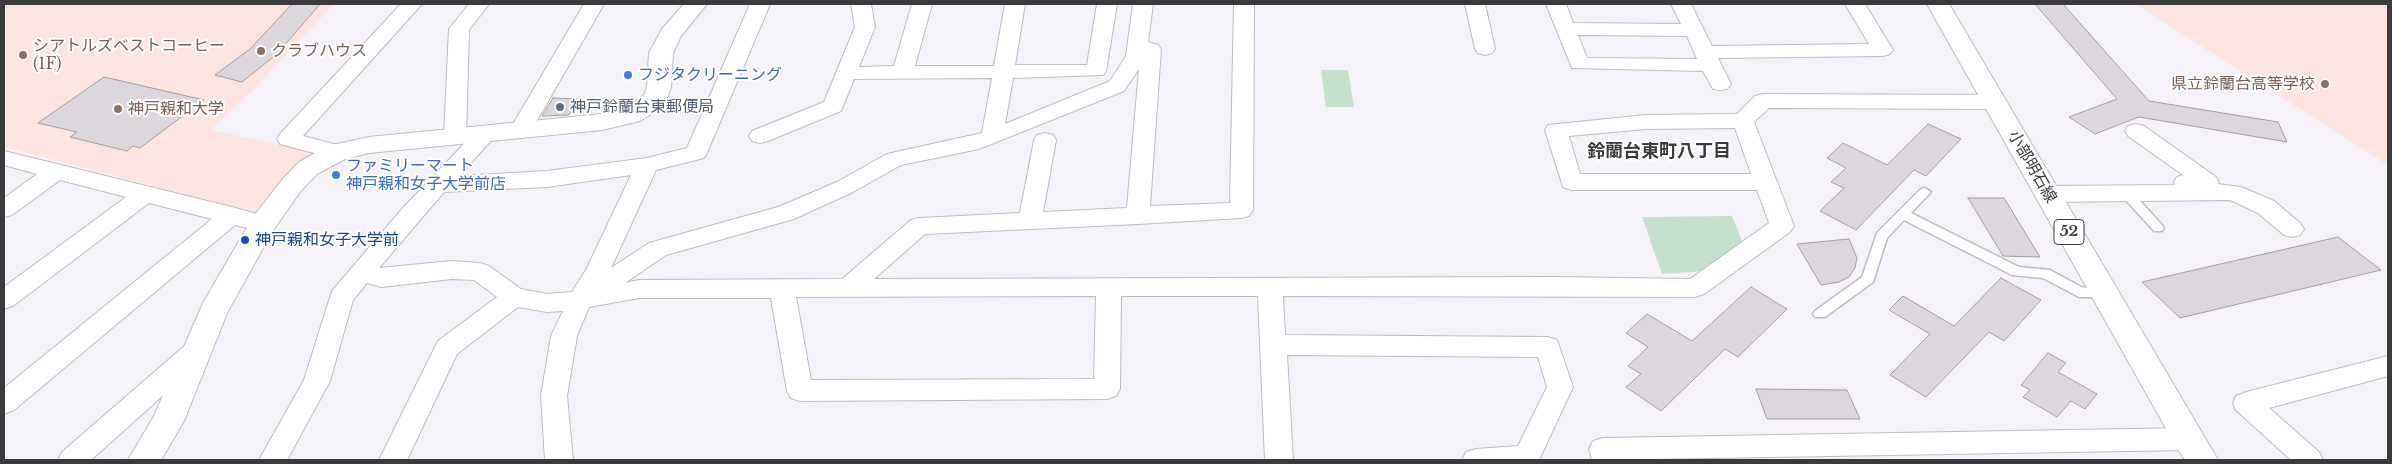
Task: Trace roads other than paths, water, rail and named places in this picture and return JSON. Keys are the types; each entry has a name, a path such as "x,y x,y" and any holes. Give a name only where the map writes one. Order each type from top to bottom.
{"street":[{"path":"337,152 288,139 412,4"},
{"path":"455,137 460,29 479,4"},
{"path":"520,131 594,4"},
{"path":"144,460 168,421 213,312 263,224 298,177 322,158 337,152 369,145 520,131 619,119 631,115 650,104 659,87 661,53 670,34 696,4"},
{"path":"439,185 546,179 647,165 696,153 760,4"},
{"path":"760,136 832,106 865,27 861,4"},
{"path":"903,72 922,4"},
{"path":"992,137 1002,73 1016,4"},
{"path":"847,73 1096,72 1107,4"},
{"path":"580,300 658,249 786,213 845,187 895,158 971,144 1117,86 1122,81 1136,56 1143,4"},
{"path":"846,288 919,226 1241,210 1244,4"},
{"path":"1475,4 1485,49"},
{"path":"1556,4 1579,64 1883,50 1855,4"},
{"path":"1681,4 1720,84"},
{"name":"小部明石線","path":"1938,4 2195,450"},
{"path":"1566,29 1694,30"},
{"path":"1137,46 1151,49 1138,216"},
{"path":"1764,182 1571,182 1556,130 1646,122 1743,121 1763,102 1994,102"},
{"path":"361,272 381,278 452,270 480,272 514,297 546,303 580,300 639,289 1554,286 1695,288 1782,226 1764,182 1743,121"},
{"path":"2044,189 2208,182 2136,130"},
{"path":"273,460 317,381 340,297 486,134"},
{"path":"1030,221 1045,140"},
{"path":"4,158 263,224"},
{"path":"559,460 554,396 564,336 580,300 597,272 647,165"},
{"path":"4,209 57,171"},
{"path":"2044,189 2127,194 2233,192 2266,207 2292,229"},
{"path":"4,300 146,193"},
{"path":"4,403 232,216"},
{"path":"782,289 800,391 1107,388 1109,288"},
{"path":"1270,288 1279,460"},
{"path":"393,460 447,348 514,297"},
{"path":"1272,345 1548,347 1560,387 1527,458 1476,460"},
{"path":"72,460 198,350"},
{"path":"2309,460 2246,403 2388,366"},
{"path":"1606,460 1603,449 2195,450"}],"lane":[{"path":"1820,314 1868,279 1881,236 1925,192"},
{"path":"2127,194 2158,228"},
{"path":"1903,214 2017,272 2045,273 2079,292 2105,294"}],"place":[{"name":"クラブハウス","path":"261,51"},
{"name":"シアトルズベストコーヒー (1F)","path":"23,55"},
{"name":"フジタクリーニング","path":"628,75"},
{"name":"県立鈴蘭台高等学校","path":"2325,84"},
{"name":"神戸鈴蘭台東郵便局","path":"560,107"},
{"name":"神戸親和大学","path":"118,109"},
{"name":"ファミリーマート 神戸親和女子大学前店","path":"336,175"},
{"name":"神戸親和女子大学前","path":"245,240"}],"district":[{"name":"鈴蘭台東町八丁目","path":"1659,152"}]}
